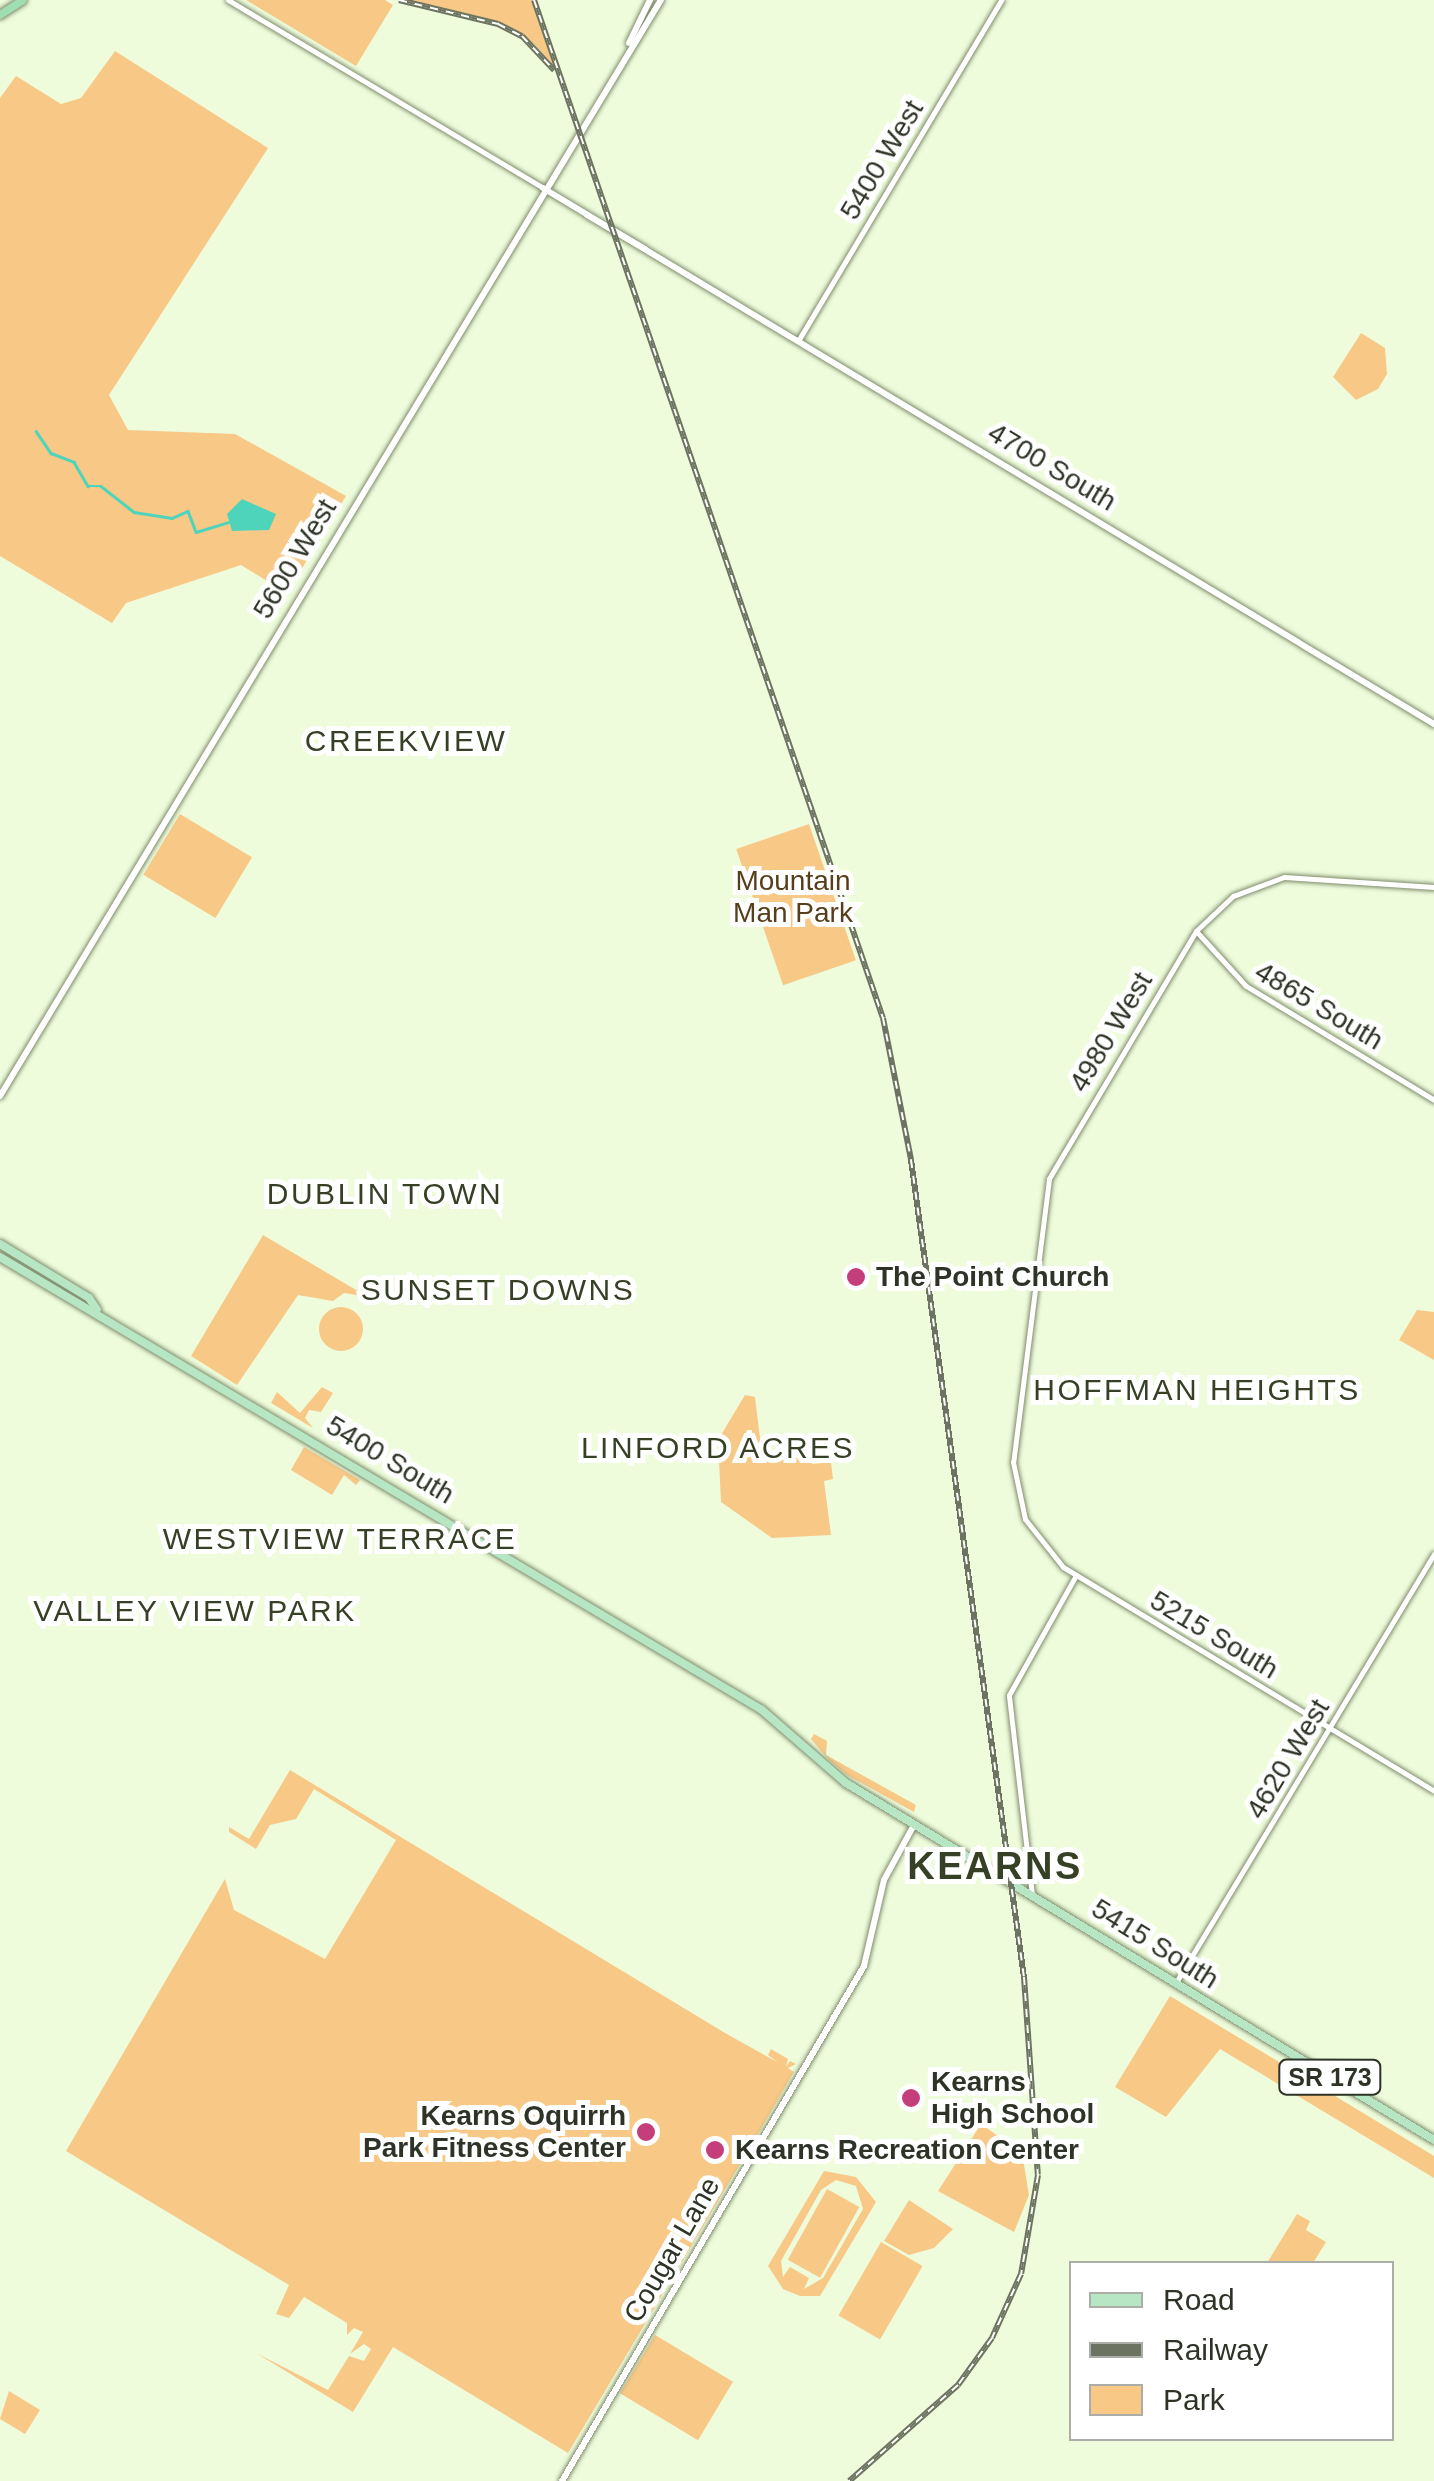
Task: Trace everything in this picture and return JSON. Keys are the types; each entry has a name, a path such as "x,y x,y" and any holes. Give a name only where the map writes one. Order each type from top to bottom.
{"highway":[{"path":"0,15 22,0"}],"main road":[{"name":"5600 West","path":"629,44 650,0"},
{"name":"5600 West","path":"0,1096 629,44 660,0"},
{"name":"4700 South","path":"543,188 1434,724"},
{"name":"5400 South","path":"0,1244 90,1298 97,1310"},
{"name":"5400 South","path":"0,1257 97,1310 762,1710"},
{"name":"5415 South","path":"762,1710 792,1729 836,1776 1431,2138"},
{"name":"Cougar Lane","path":"562,2481 864,1966 884,1880 914,1825"}],"street":[{"name":"4700 South","path":"228,0 543,188"},
{"name":"5400 West","path":"798,341 1001,0"},
{"name":"4980 West","path":"1076,1575 1032,1533 1013,1472 1041,1213 1061,1155 1196,931 1226,900 1284,877 1434,886"},
{"name":"4865 South","path":"1196,931 1246,986 1434,1100"},
{"name":"4620 West","path":"1175,1984 1434,1554"},
{"path":"1032,1895 1009,1710 1016,1674 1076,1575"},
{"name":"5215 South","path":"1076,1575 1434,1791"},
{"path":"1431,2138 1434,2126"}],"green space":[{"path":"246,0 385,0 393,5 356,66"},
{"path":"401,0 532,0 557,72 535,45 505,25"},
{"path":"115,51 268,148 109,395 128,430 235,434 346,496 287,593 241,565 126,603 112,623 0,556 0,98 16,76 61,104 81,98"},
{"path":"1361,333 1385,348 1387,374 1378,389 1356,400 1333,377"},
{"path":"180,814 252,857 215,918 143,875"},
{"name":"Mountain Man Park","path":"809,824 856,960 783,985 736,849"},
{"path":"263,1235 368,1297 344,1293 333,1301 298,1295 237,1385 191,1356"},
{"path":"341,1307 356,1314 363,1329 356,1344 341,1351 326,1344 319,1329 326,1314"},
{"path":"1417,1310 1434,1312 1434,1360 1399,1340"},
{"path":"322,1387 333,1393 321,1412 309,1410 305,1418 313,1428 271,1403 277,1392 300,1413"},
{"path":"745,1395 755,1397 762,1455 810,1452 812,1464 831,1462 833,1479 824,1481 831,1535 772,1538 721,1502 718,1440"},
{"path":"304,1447 360,1480 356,1485 344,1475 332,1495 291,1470"},
{"path":"814,1734 827,1741 826,1755 916,1805 914,1812 847,1775 828,1759 811,1739"},
{"path":"290,1770 725,2033 777,2062 768,2055 771,2049 788,2059 786,2067 790,2061 796,2064 788,2068 794,2072 568,2453 393,2347 353,2412 256,2353 328,2390 349,2356 364,2361 371,2349 364,2344 350,2354 363,2332 354,2328 347,2335 347,2323 304,2297 289,2318 276,2314 289,2285 66,2151 225,1879 234,1910 325,1959 396,1840 314,1789 296,1819 270,1825 256,1849 229,1832 229,1827 249,1839"},
{"path":"1170,1996 1434,2156 1434,2178 1220,2049 1166,2117 1115,2087"},
{"path":"981,2124 1022,2153 1029,2195 1014,2232 938,2191"},
{"path":"824,2171 856,2177 876,2202 820,2296 800,2296 783,2289 768,2266","holes":["836,2180 856,2186 863,2209 823,2278 804,2289 809,2278 790,2267 783,2277 781,2261 821,2190"]},
{"path":"827,2189 859,2207 820,2278 788,2260"},
{"path":"909,2200 953,2229 934,2248 909,2255 884,2241"},
{"path":"1297,2214 1310,2221 1306,2230 1326,2242 1314,2261 1268,2261"},
{"path":"881,2242 923,2266 880,2340 838,2316"},
{"path":"655,2335 733,2382 698,2440 620,2393"},
{"path":"9,2391 40,2410 25,2434 0,2419"}],"water":[{"path":"242,499 276,514 269,530 232,531 227,514"}],"waterway":[{"path":"36,431 51,453 74,462 88,486 101,486 134,512 172,518 188,511 196,532 228,522"}],"railway":[{"path":"399,0 498,24 522,36 554,70"},
{"path":"534,0 883,1018 911,1160 1024,1977 1038,2175 1021,2274 992,2338 958,2385 849,2481"}],"place":[{"name":"The Point Church","path":"856,1277"},
{"name":"Kearns High School","path":"911,2098"},
{"name":"Kearns Oquirrh Park Fitness Center","path":"646,2132"},
{"name":"Kearns Recreation Center","path":"715,2150"}],"district":[{"name":"CREEKVIEW","path":"406,741"},
{"name":"DUBLIN TOWN","path":"385,1194"},
{"name":"SUNSET DOWNS","path":"498,1290"},
{"name":"HOFFMAN HEIGHTS","path":"1197,1390"},
{"name":"LINFORD ACRES","path":"718,1448"},
{"name":"WESTVIEW TERRACE","path":"340,1539"},
{"name":"VALLEY VIEW PARK","path":"195,1611"},
{"name":"KEARNS","path":"995,1867"}]}
